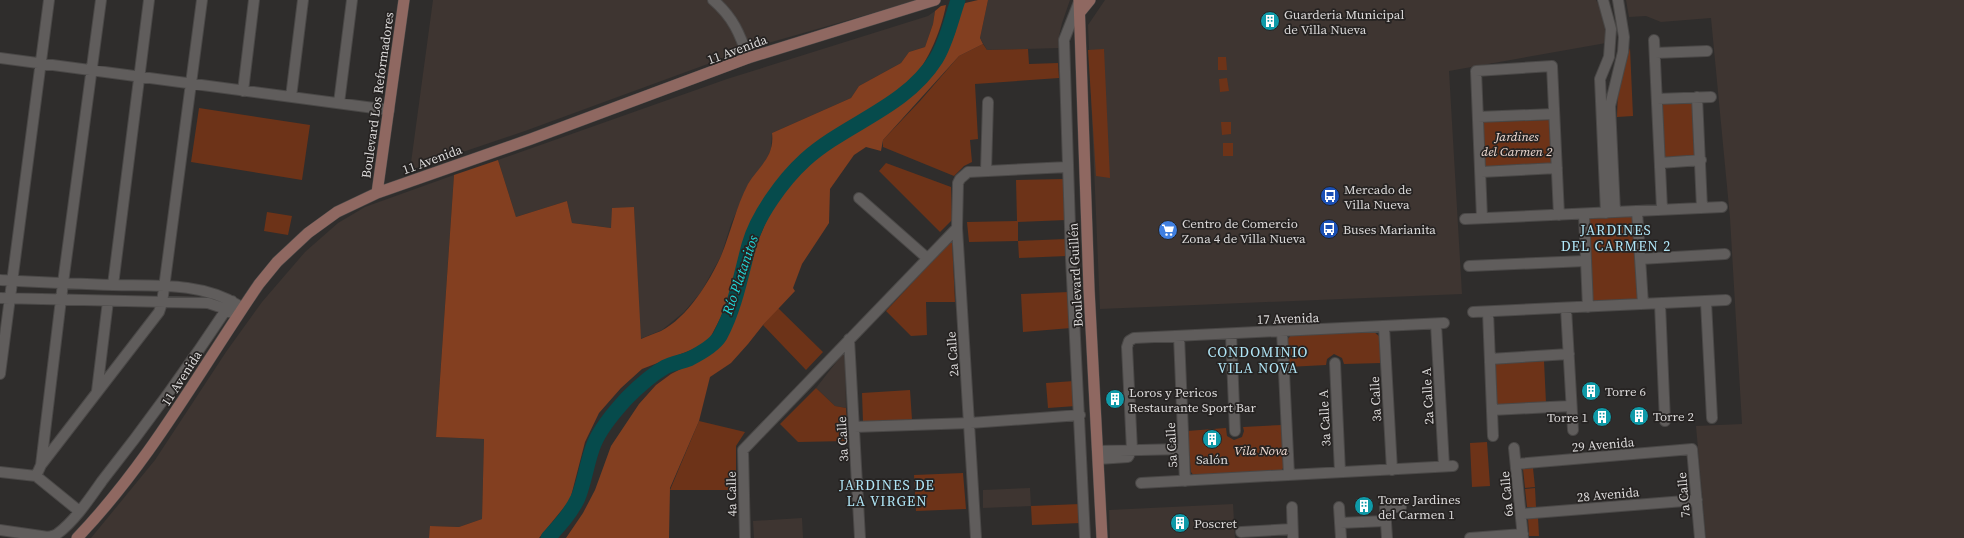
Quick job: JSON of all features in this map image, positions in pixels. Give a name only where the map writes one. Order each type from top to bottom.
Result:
[{"type":"main road","name":"Boulevard Los Reformadores","points":[[377,193],[404,0]]},
{"type":"main road","name":"11 Avenida","points":[[77,538],[95,519],[139,465],[240,312],[277,262],[308,233],[337,212],[377,193],[531,139],[748,58],[935,0]]},
{"type":"main road","name":"Boulevard Guillén","points":[[1082,3],[1074,24],[1089,274],[1102,538]]},
{"type":"street","points":[[0,374],[5,298],[12,280],[49,0]]},
{"type":"street","points":[[41,465],[63,283],[101,0]]},
{"type":"street","points":[[113,285],[149,0]]},
{"type":"street","points":[[36,476],[41,465],[159,312],[162,303],[202,0]]},
{"type":"street","points":[[243,91],[254,0]]},
{"type":"street","points":[[291,97],[303,0]]},
{"type":"street","points":[[338,103],[352,0]]},
{"type":"street","points":[[713,0],[725,10],[735,24],[748,58]]},
{"type":"street","points":[[1603,0],[1610,27],[1609,56],[1600,79],[1605,105],[1611,212]]},
{"type":"street","points":[[1605,105],[1621,59],[1624,36],[1618,0]]},
{"type":"street","points":[[1074,24],[1064,40],[1068,167],[1085,538]]},
{"type":"street","points":[[1610,27],[1623,25]]},
{"type":"street","points":[[1654,40],[1662,209]]},
{"type":"street","points":[[1655,53],[1707,51]]},
{"type":"street","points":[[1609,56],[1621,59]]},
{"type":"street","points":[[0,58],[389,110]]},
{"type":"street","points":[[1482,218],[1476,71],[1552,66],[1558,215]]},
{"type":"street","points":[[1697,97],[1702,208]]},
{"type":"street","points":[[1657,99],[1711,97]]},
{"type":"street","points":[[988,102],[986,171],[1068,167]]},
{"type":"street","points":[[1478,117],[1554,114]]},
{"type":"street","points":[[1660,163],[1701,160]]},
{"type":"street","points":[[1480,172],[1557,168]]},
{"type":"street","name":"2a Calle","points":[[976,538],[957,228],[958,184],[960,179],[968,172],[986,171]]},
{"type":"street","points":[[859,198],[927,258]]},
{"type":"street","points":[[1465,219],[1722,207]]},
{"type":"street","points":[[1637,212],[1643,304]]},
{"type":"street","points":[[1584,214],[1588,307]]},
{"type":"street","points":[[849,339],[957,228]]},
{"type":"street","points":[[1640,259],[1725,254]]},
{"type":"street","points":[[1469,266],[1585,260]]},
{"type":"street","points":[[0,280],[113,285],[164,285],[207,292],[240,312]]},
{"type":"street","points":[[5,298],[208,303],[229,306]]},
{"type":"street","points":[[1473,312],[1726,300]]},
{"type":"street","points":[[97,391],[108,301]]},
{"type":"street","points":[[1706,302],[1712,418]]},
{"type":"street","points":[[1660,304],[1665,422]]},
{"type":"street","points":[[0,530],[55,536],[79,511],[120,460],[183,374],[229,306]]},
{"type":"street","points":[[1566,308],[1573,430]]},
{"type":"street","points":[[1488,312],[1493,436]]},
{"type":"street","name":"17 Avenida","points":[[1130,453],[1127,347],[1129,341],[1134,338],[1440,324]]},
{"type":"street","name":"2a Calle A","points":[[1392,470],[1449,466],[1440,324]]},
{"type":"street","name":"3a Calle","points":[[1384,327],[1392,470]]},
{"type":"street","points":[[1282,331],[1289,475]]},
{"type":"street","points":[[1231,334],[1235,431]]},
{"type":"street","name":"5a Calle","points":[[1179,336],[1185,481]]},
{"type":"street","name":"3a Calle","points":[[849,339],[860,538]]},
{"type":"street","name":"4a Calle","points":[[745,538],[743,450],[849,339]]},
{"type":"street","points":[[1490,359],[1569,354]]},
{"type":"street","name":"3a Calle A","points":[[1335,363],[1340,472]]},
{"type":"street","points":[[1492,410],[1571,406]]},
{"type":"street","points":[[854,427],[970,423],[1080,415]]},
{"type":"street","name":"6a Calle","points":[[1514,448],[1523,536]]},
{"type":"street","points":[[1098,455],[1184,449]]},
{"type":"street","name":"29 Avenida","points":[[1516,464],[1692,449]]},
{"type":"street","name":"7a Calle","points":[[1692,449],[1700,538]]},
{"type":"street","points":[[1141,483],[1392,470]]},
{"type":"street","points":[[0,472],[36,476],[79,511]]},
{"type":"street","name":"28 Avenida","points":[[1521,514],[1696,500]]},
{"type":"street","points":[[1241,532],[1261,535],[1293,534],[1292,506]]},
{"type":"street","points":[[1387,538],[1384,507],[1401,506]]},
{"type":"street","points":[[1339,507],[1341,538]]},
{"type":"street","points":[[1340,523],[1385,521]]},
{"type":"street","points":[[1470,538],[1523,536]]},
{"type":"shaded area","points":[[433,0],[919,0],[754,47],[525,131],[410,170]]},
{"type":"shaded area","points":[[978,0],[988,0],[980,38],[983,44],[959,56],[883,140],[881,151],[866,147],[854,155],[830,189],[829,223],[802,264],[793,288],[795,291],[763,325],[731,363],[710,377],[699,421],[670,488],[669,538],[566,538],[583,513],[595,490],[611,446],[639,404],[656,385],[671,374],[706,356],[717,347],[728,330],[738,307],[755,248],[771,210],[791,182],[820,154],[872,121],[890,106],[912,95],[932,76],[945,57],[955,33],[961,4]]},
{"type":"shaded area","points":[[988,0],[1070,0],[1059,36],[1060,48],[987,50],[980,38]]},
{"type":"shaded area","name":"Mercado de Villa Nueva","points":[[1105,0],[1596,0],[1601,9],[1608,31],[1606,43],[1449,71],[1462,294],[1100,309],[1088,25]]},
{"type":"shaded area","points":[[1626,0],[1964,0],[1964,538],[1706,538],[1696,426],[1742,424],[1730,218],[1711,18],[1661,22],[1646,16],[1629,17]]},
{"type":"shaded area","points":[[946,5],[932,49],[913,79],[897,93],[878,104],[803,158],[768,198],[745,246],[724,311],[709,340],[699,347],[642,369],[621,388],[599,413],[585,442],[570,500],[539,538],[429,538],[430,526],[459,527],[482,519],[484,439],[436,437],[454,175],[498,160],[516,217],[567,201],[572,223],[611,228],[612,208],[634,207],[641,339],[661,331],[680,317],[697,298],[711,276],[721,256],[748,184],[765,161],[771,149],[772,133],[851,98],[859,86],[901,63],[909,52],[925,47],[933,24],[935,11],[941,6]]},
{"type":"shaded area","points":[[935,11],[933,24],[925,47],[909,52],[901,63],[859,86],[851,98],[772,133],[771,149],[764,165],[749,183],[731,224],[721,256],[701,292],[684,312],[662,330],[640,339],[634,207],[612,228],[572,223],[567,201],[516,217],[498,160],[727,79],[928,16]]},
{"type":"shaded area","points":[[454,175],[436,437],[484,439],[482,519],[459,527],[431,526],[429,538],[91,538],[155,460],[226,352],[262,302],[305,252],[338,223],[365,207]]},
{"type":"shaded area","points":[[845,351],[846,408],[835,406],[816,388]]},
{"type":"shaded area","points":[[1030,488],[1031,506],[983,508],[983,490]]},
{"type":"shaded area","name":"Poscret","points":[[1233,504],[1235,538],[1110,538],[1109,510]]},
{"type":"shaded area","points":[[802,518],[803,538],[754,538],[753,521]]},
{"type":"green space","points":[[983,44],[987,50],[1028,49],[1029,64],[1058,63],[1059,78],[975,84],[978,139],[970,140],[972,162],[964,166],[954,176],[883,147],[883,140],[920,101],[959,56]]},
{"type":"green space","points":[[1630,48],[1633,116],[1617,117],[1618,87]]},
{"type":"green space","points":[[1104,49],[1110,178],[1096,176],[1088,50]]},
{"type":"green space","points":[[1218,57],[1226,57],[1227,70],[1218,70]]},
{"type":"green space","points":[[1227,78],[1229,91],[1220,92],[1219,79]]},
{"type":"green space","points":[[1694,101],[1697,158],[1663,159],[1660,102]]},
{"type":"green space","points":[[199,108],[310,125],[302,180],[191,162]]},
{"type":"green space","name":"Jardines del Carmen 2","points":[[1551,120],[1553,164],[1484,167],[1482,122]]},
{"type":"green space","points":[[1221,122],[1231,122],[1231,134],[1222,135]]},
{"type":"green space","points":[[1223,143],[1233,143],[1233,156],[1223,156]]},
{"type":"green space","points":[[886,163],[951,187],[952,220],[940,232],[879,171]]},
{"type":"green space","points":[[1065,179],[1066,220],[1018,222],[1018,241],[969,242],[967,222],[1017,221],[1016,180]]},
{"type":"green space","points":[[267,212],[292,216],[288,235],[264,231]]},
{"type":"green space","name":"Jardines del Carmen 2","points":[[1634,216],[1638,300],[1592,302],[1588,218]]},
{"type":"green space","points":[[1066,239],[1067,256],[1019,258],[1018,241]]},
{"type":"green space","points":[[952,240],[955,302],[926,302],[927,335],[911,336],[886,311]]},
{"type":"green space","points":[[1069,292],[1071,328],[1023,332],[1021,294]]},
{"type":"green space","points":[[778,308],[823,352],[806,370],[763,325]]},
{"type":"green space","points":[[1373,331],[1380,337],[1381,363],[1344,364],[1342,358],[1334,354],[1327,359],[1326,365],[1288,367],[1287,340],[1292,334]]},
{"type":"green space","points":[[1544,361],[1546,403],[1496,405],[1494,363]]},
{"type":"green space","points":[[1074,381],[1076,406],[1048,408],[1046,383]]},
{"type":"green space","points":[[816,388],[835,406],[846,408],[848,441],[798,442],[780,424]]},
{"type":"green space","points":[[910,390],[912,420],[863,422],[862,393]]},
{"type":"green space","points":[[699,421],[745,432],[736,446],[736,490],[670,490]]},
{"type":"green space","name":"Vila Nova","points":[[1282,425],[1285,465],[1281,471],[1194,476],[1191,472],[1187,431],[1226,428],[1227,436],[1234,440],[1242,437],[1244,431],[1243,427]]},
{"type":"green space","points":[[1487,442],[1490,486],[1472,487],[1470,443]]},
{"type":"green space","points":[[1533,468],[1535,487],[1525,488],[1523,469]]},
{"type":"green space","points":[[963,473],[966,509],[916,511],[914,475]]},
{"type":"green space","points":[[1535,488],[1536,507],[1527,507],[1525,489]]},
{"type":"green space","points":[[1080,504],[1081,523],[1032,525],[1031,506]]},
{"type":"green space","points":[[1538,517],[1539,536],[1529,536],[1528,518]]},
{"type":"waterway","name":"Río Platanitos","points":[[548,538],[575,504],[594,444],[604,425],[618,408],[645,381],[668,366],[697,355],[710,346],[720,336],[734,303],[753,234],[764,211],[780,188],[797,168],[821,147],[892,103],[923,76],[936,59],[943,45],[958,0]]},
{"type":"place","name":"Guarderia Municipal de Villa Nueva","points":[[1270,21]]},
{"type":"place","name":"Mercado de Villa Nueva","points":[[1330,196]]},
{"type":"place","name":"Buses Marianita","points":[[1329,229]]},
{"type":"place","name":"Centro de Comercio Zona 4 de Villa Nueva","points":[[1168,230]]},
{"type":"place","name":"Torre 6","points":[[1591,391]]},
{"type":"place","name":"Loros y Pericos Restaurante Sport Bar","points":[[1115,399]]},
{"type":"place","name":"Torre 2","points":[[1639,416]]},
{"type":"place","name":"Torre 1","points":[[1602,417]]},
{"type":"place","name":"Salón","points":[[1212,439]]},
{"type":"place","name":"Torre Jardines del Carmen 1","points":[[1364,506]]},
{"type":"place","name":"Poscret","points":[[1180,523]]},
{"type":"district","name":"JARDINES DEL CARMEN 2","points":[[1616,238]]},
{"type":"district","name":"CONDOMINIO VILA NOVA","points":[[1258,360]]},
{"type":"district","name":"JARDINES DE LA VIRGEN","points":[[887,494]]}]
